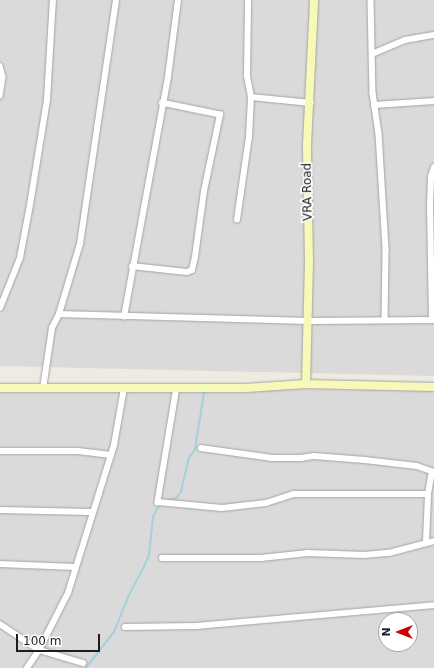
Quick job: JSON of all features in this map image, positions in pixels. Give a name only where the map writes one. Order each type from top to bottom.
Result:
[{"type":"street","points":[[0,308],[20,258],[30,205],[48,100],[53,0]]},
{"type":"street","points":[[43,389],[52,328],[59,314],[80,244],[116,0]]},
{"type":"street","points":[[124,317],[162,103],[178,0]]},
{"type":"street","points":[[237,220],[249,137],[251,97],[247,76],[248,0]]},
{"type":"street","name":"VRA Road","points":[[306,384],[309,321],[307,183],[314,0]]},
{"type":"street","points":[[370,0],[374,106],[379,134],[386,250],[386,319]]},
{"type":"street","points":[[372,54],[390,45],[434,35]]},
{"type":"street","points":[[0,66],[3,77],[0,96]]},
{"type":"street","points":[[251,97],[311,103]]},
{"type":"street","points":[[374,106],[434,102]]},
{"type":"street","points":[[132,266],[187,272],[192,270],[195,257],[204,190],[220,115],[162,103]]},
{"type":"street","points":[[59,314],[309,321],[386,319],[433,320],[433,264],[430,206],[431,177],[434,167]]},
{"type":"street","points":[[0,388],[246,388],[306,384],[434,387]]},
{"type":"street","points":[[177,387],[158,502],[222,508],[266,503],[294,494],[428,494]]},
{"type":"street","points":[[27,668],[40,650],[68,593],[91,512],[118,430],[124,388]]},
{"type":"street","points":[[201,448],[266,457],[301,458],[314,456],[425,467],[433,472],[428,494],[426,542]]},
{"type":"street","points":[[0,451],[78,451],[111,455]]},
{"type":"street","points":[[0,510],[91,512]]},
{"type":"street","points":[[162,558],[261,558],[308,553],[364,555],[411,548],[426,542],[434,542]]},
{"type":"street","points":[[0,564],[75,567]]},
{"type":"street","points":[[125,627],[196,626],[434,605]]},
{"type":"street","points":[[0,624],[40,650],[83,663]]},
{"type":"shaded area","points":[[0,0],[434,0],[434,376],[0,366]]},
{"type":"shaded area","points":[[197,387],[434,391],[434,668],[0,668],[0,389]]},
{"type":"waterway","points":[[169,500],[176,498],[181,492],[189,458],[195,449],[204,393]]},
{"type":"waterway","points":[[86,668],[114,632],[129,595],[144,567],[149,555],[153,517],[160,504]]}]
